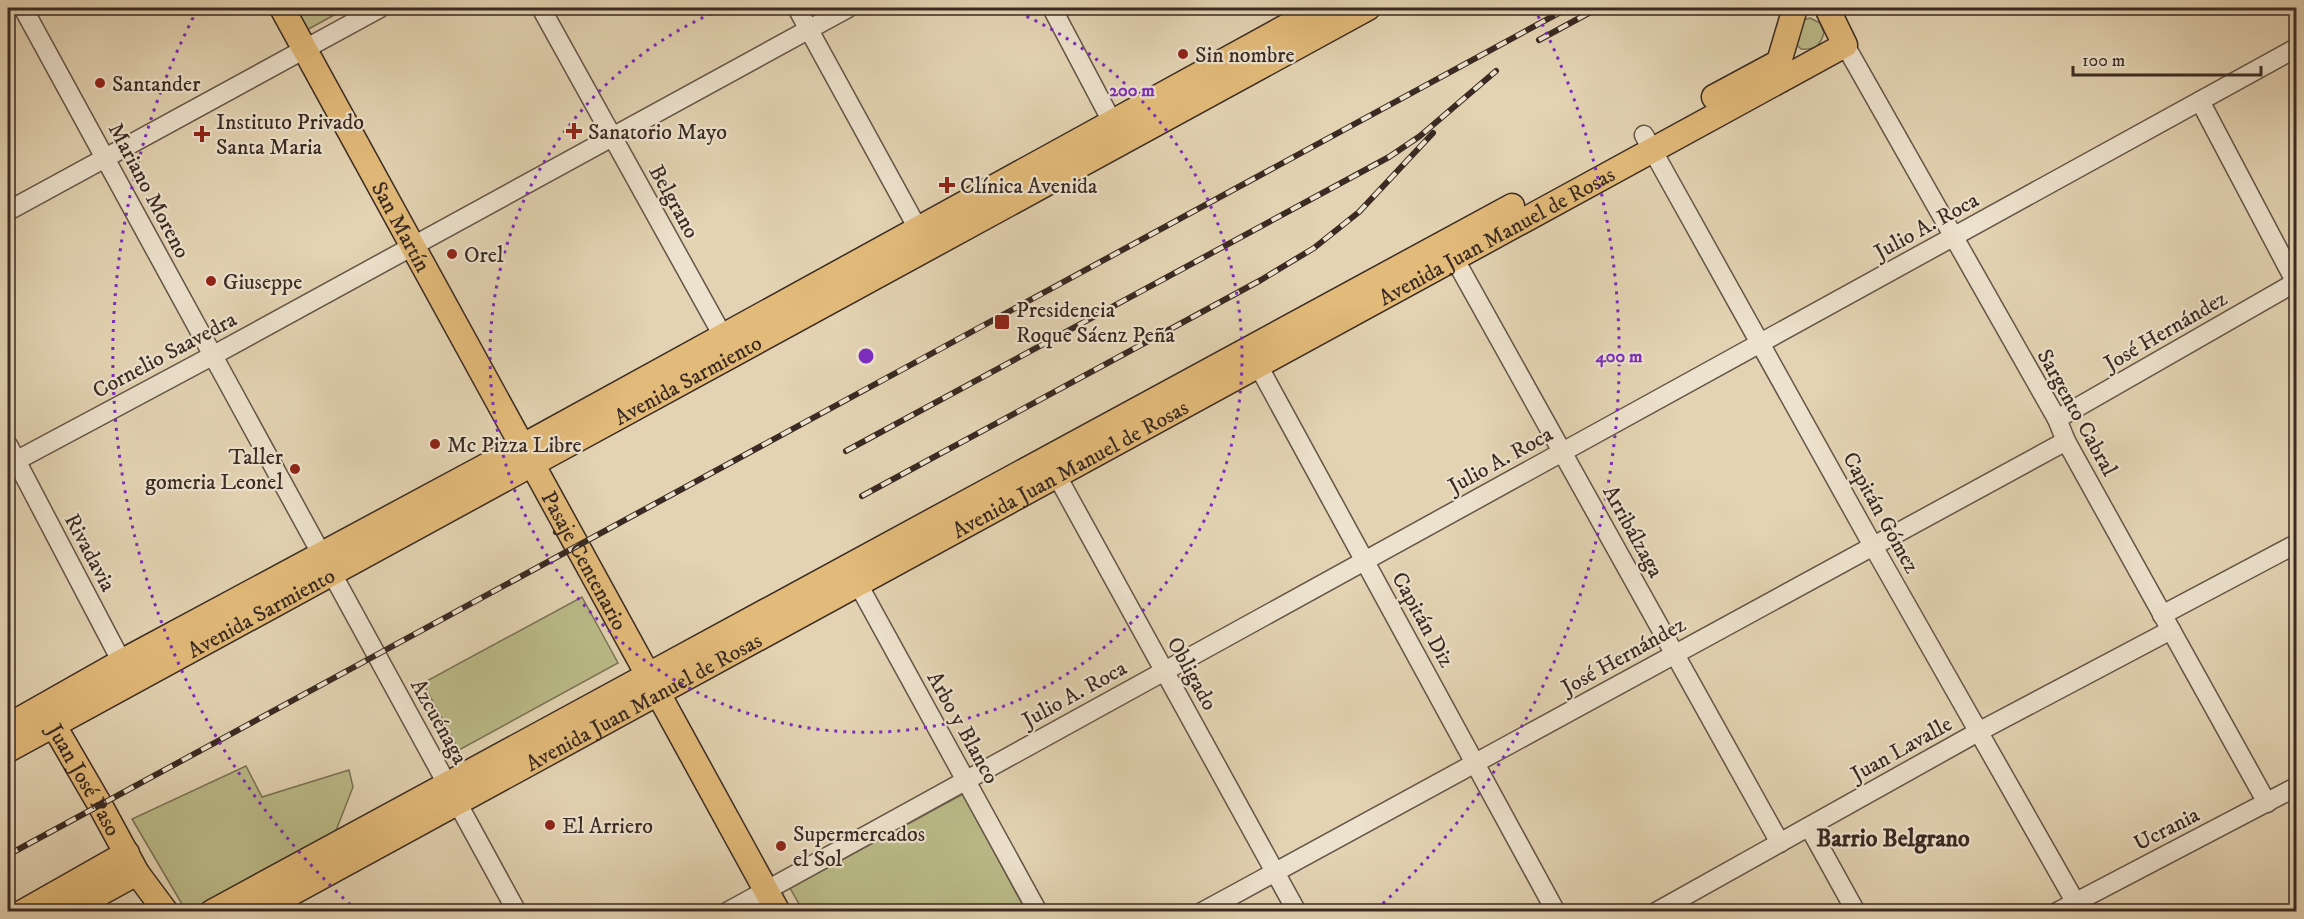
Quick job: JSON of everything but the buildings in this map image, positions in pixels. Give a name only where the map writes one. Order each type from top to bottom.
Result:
[{"type":"main road","name":"San Martín","points":[[282,8],[528,454]]},
{"type":"main road","name":"Avenida Sarmiento","points":[[8,750],[48,716],[1117,132],[1320,13],[1368,8]]},
{"type":"main road","points":[[1803,68],[1791,64],[1782,56],[1812,10],[1845,45]]},
{"type":"main road","name":"Avenida Juan Manuel de Rosas","points":[[1648,142],[1803,68],[1845,45]]},
{"type":"main road","name":"Avenida Juan Manuel de Rosas","points":[[212,912],[259,905],[452,792],[1648,142],[1779,62],[1782,56]]},
{"type":"main road","name":"Pasaje Centenario","points":[[528,454],[778,912]]},
{"type":"main road","name":"Avenida Sarmiento","points":[[8,726],[48,716]]},
{"type":"main road","name":"Juan José Paso","points":[[48,716],[132,863]]},
{"type":"main road","points":[[23,912],[132,863]]},
{"type":"main road","points":[[66,912],[132,863]]},
{"type":"main road","points":[[132,863],[142,899],[151,912]]},
{"type":"main road","points":[[132,863],[166,912]]},
{"type":"street","name":"Mariano Moreno","points":[[23,8],[326,564]]},
{"type":"street","points":[[8,211],[380,8]]},
{"type":"street","name":"Belgrano","points":[[542,8],[727,344]]},
{"type":"street","points":[[797,8],[923,238]]},
{"type":"street","name":"Cornelio Saavedra","points":[[10,457],[212,356],[848,8]]},
{"type":"street","points":[[1052,8],[1117,132]]},
{"type":"street","name":"Sargento Cabral","points":[[1845,45],[1952,237],[2057,418],[2066,441],[2267,802]]},
{"type":"street","name":"Julio A. Roca","points":[[727,912],[2296,48]]},
{"type":"street","points":[[2200,101],[2296,283]]},
{"type":"street","name":"Capitán Gómez","points":[[1648,142],[1873,546],[2078,907]]},
{"type":"street","name":"Arribálzaga","points":[[1450,250],[1780,843]]},
{"type":"street","name":"José Hernández","points":[[2057,418],[2296,283]]},
{"type":"street","name":"Capitán Diz","points":[[1254,357],[1556,912]]},
{"type":"street","name":"José Hernández","points":[[1202,912],[2066,441]]},
{"type":"street","name":"Rivadavia","points":[[10,457],[127,672]]},
{"type":"street","name":"Obligado","points":[[1052,466],[1297,912]]},
{"type":"street","name":"Juan Lavalle","points":[[1656,912],[1978,732],[2167,623],[2296,544]]},
{"type":"street","name":"Azcuénaga","points":[[326,564],[517,912]]},
{"type":"street","name":"Arbo y Blanco","points":[[853,574],[1038,912]]},
{"type":"street","name":"Ucrania","points":[[2057,912],[2078,907],[2296,787]]},
{"type":"street","points":[[1809,827],[1856,912]]},
{"type":"green space","points":[[292,8],[347,8],[305,31]]},
{"type":"green space","points":[[1810,18],[1820,23],[1824,33],[1816,46],[1801,49],[1793,41],[1799,21]]},
{"type":"green space","points":[[582,597],[618,663],[459,750],[423,683]]},
{"type":"green space","points":[[246,766],[262,797],[349,770],[353,787],[335,833],[191,911],[186,911],[132,819]]},
{"type":"green space","points":[[963,794],[1026,911],[803,911],[790,888]]},
{"type":"railway","points":[[8,855],[1568,8]]},
{"type":"railway","points":[[1539,40],[1598,8]]},
{"type":"railway","points":[[846,451],[1389,157],[1420,136],[1496,71]]},
{"type":"railway","points":[[862,496],[1261,280],[1314,248],[1359,212],[1433,133]]},
{"type":"place","name":"Sin nombre","points":[[1183,54]]},
{"type":"place","name":"Santander","points":[[100,83]]},
{"type":"place","name":"Sanatorio Mayo","points":[[574,131]]},
{"type":"place","name":"Instituto Privado Santa Maria","points":[[202,134]]},
{"type":"place","name":"Clínica Avenida","points":[[947,185]]},
{"type":"place","name":"Orel","points":[[452,254]]},
{"type":"place","name":"Giuseppe","points":[[211,281]]},
{"type":"place","name":"Presidencia Roque Sáenz Peña","points":[[1002,322]]},
{"type":"place","name":"Mc Pizza Libre","points":[[435,444]]},
{"type":"place","name":"Taller gomeria Leonel","points":[[295,469]]},
{"type":"place","name":"El Arriero","points":[[550,825]]},
{"type":"place","name":"Supermercados el Sol","points":[[781,846]]},
{"type":"district","name":"Barrio Belgrano","points":[[1893,838]]}]
